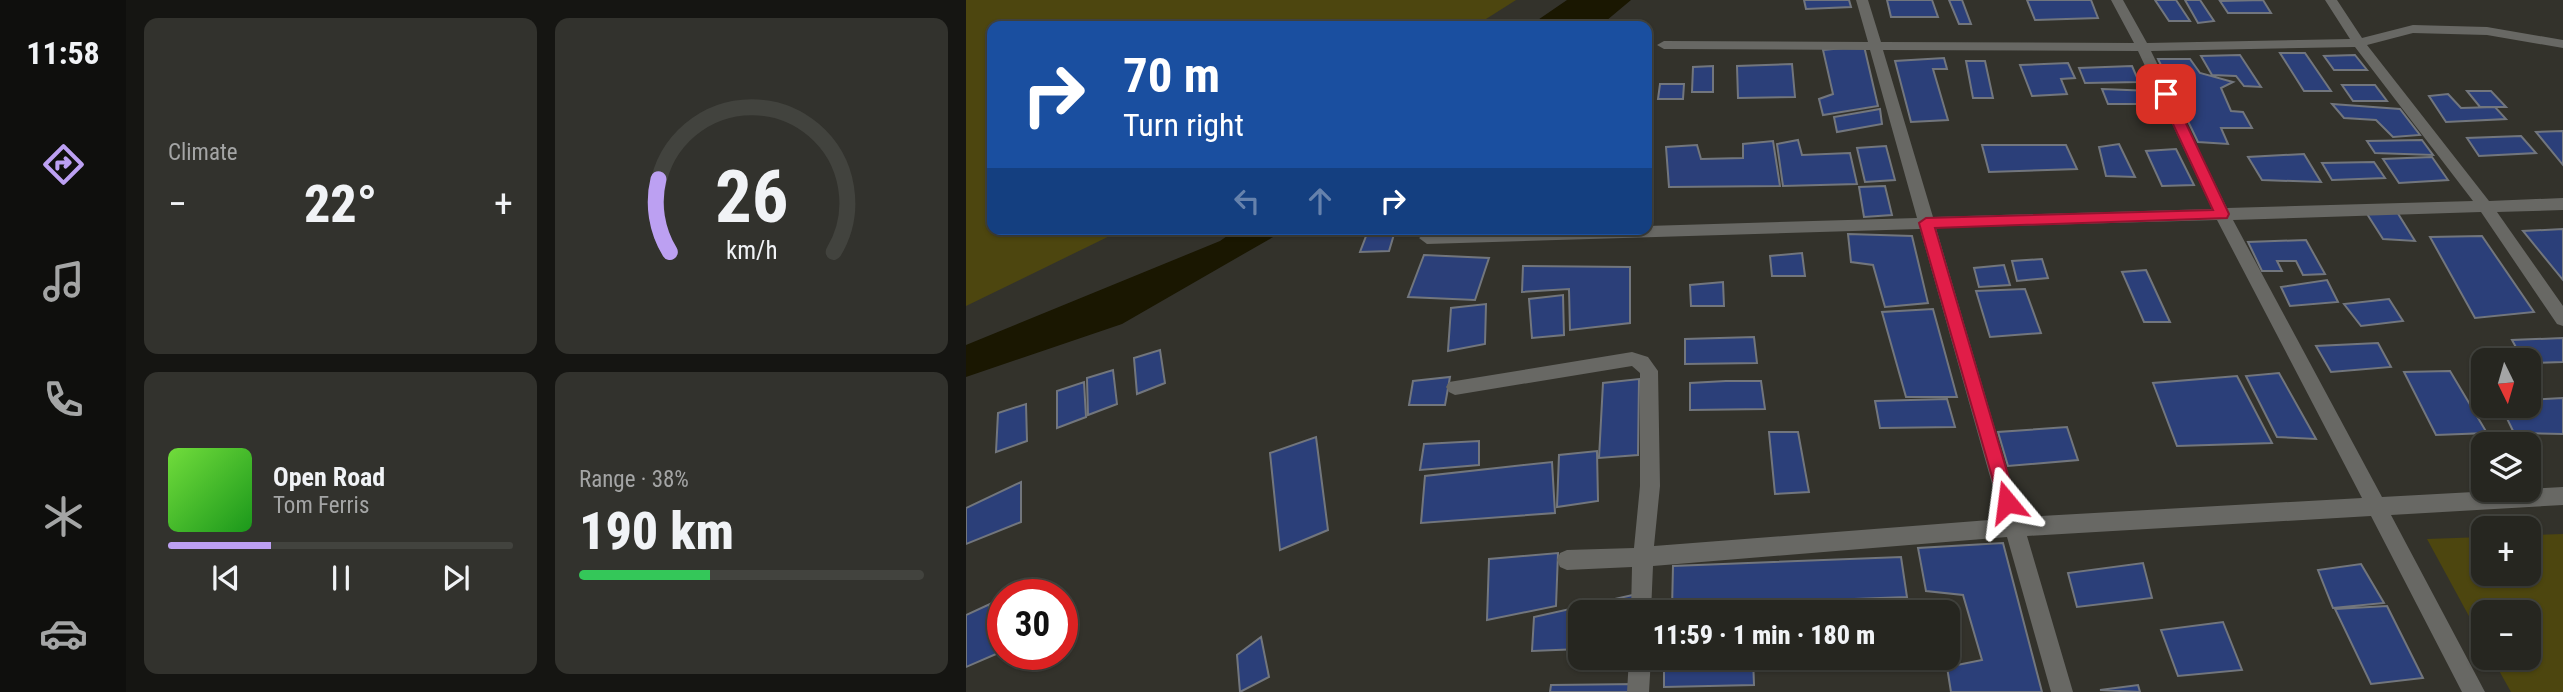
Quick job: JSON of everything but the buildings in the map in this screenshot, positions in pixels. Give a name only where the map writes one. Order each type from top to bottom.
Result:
[{"type":"street","points":[[1862,0],[2062,692]]},
{"type":"street","points":[[2117,0],[2143,47],[2222,214],[2474,692]]},
{"type":"street","points":[[2330,0],[2359,43],[2485,206],[2563,319]]},
{"type":"street","points":[[1664,45],[2143,47],[2359,43],[2413,29],[2487,31],[2563,44]]},
{"type":"street","points":[[1652,231],[2563,204]]},
{"type":"street","points":[[1427,238],[1527,235]]},
{"type":"street","points":[[1455,387],[1632,359],[1642,362],[1649,371],[1650,486],[1641,600]]},
{"type":"street","points":[[1567,560],[2014,527],[2563,495]]},
{"type":"street","points":[[1638,692],[1639,670]]},
{"type":"shaded area","points":[[966,0],[1516,0],[1483,21],[987,21],[987,235],[1112,235],[966,306]]},
{"type":"shaded area","points":[[1567,0],[1631,0],[1606,21],[1536,21]]},
{"type":"shaded area","points":[[1228,235],[1277,235],[1122,324],[966,377],[966,345],[1220,241]]},
{"type":"shaded area","points":[[2563,534],[2563,692],[2511,692],[2499,670],[2541,670],[2541,600],[2471,600],[2471,620],[2427,539],[2471,537],[2471,586],[2541,586],[2541,535]]},
{"type":"route","points":[[2007,502],[1926,223],[2222,214],[2166,94]]}]
